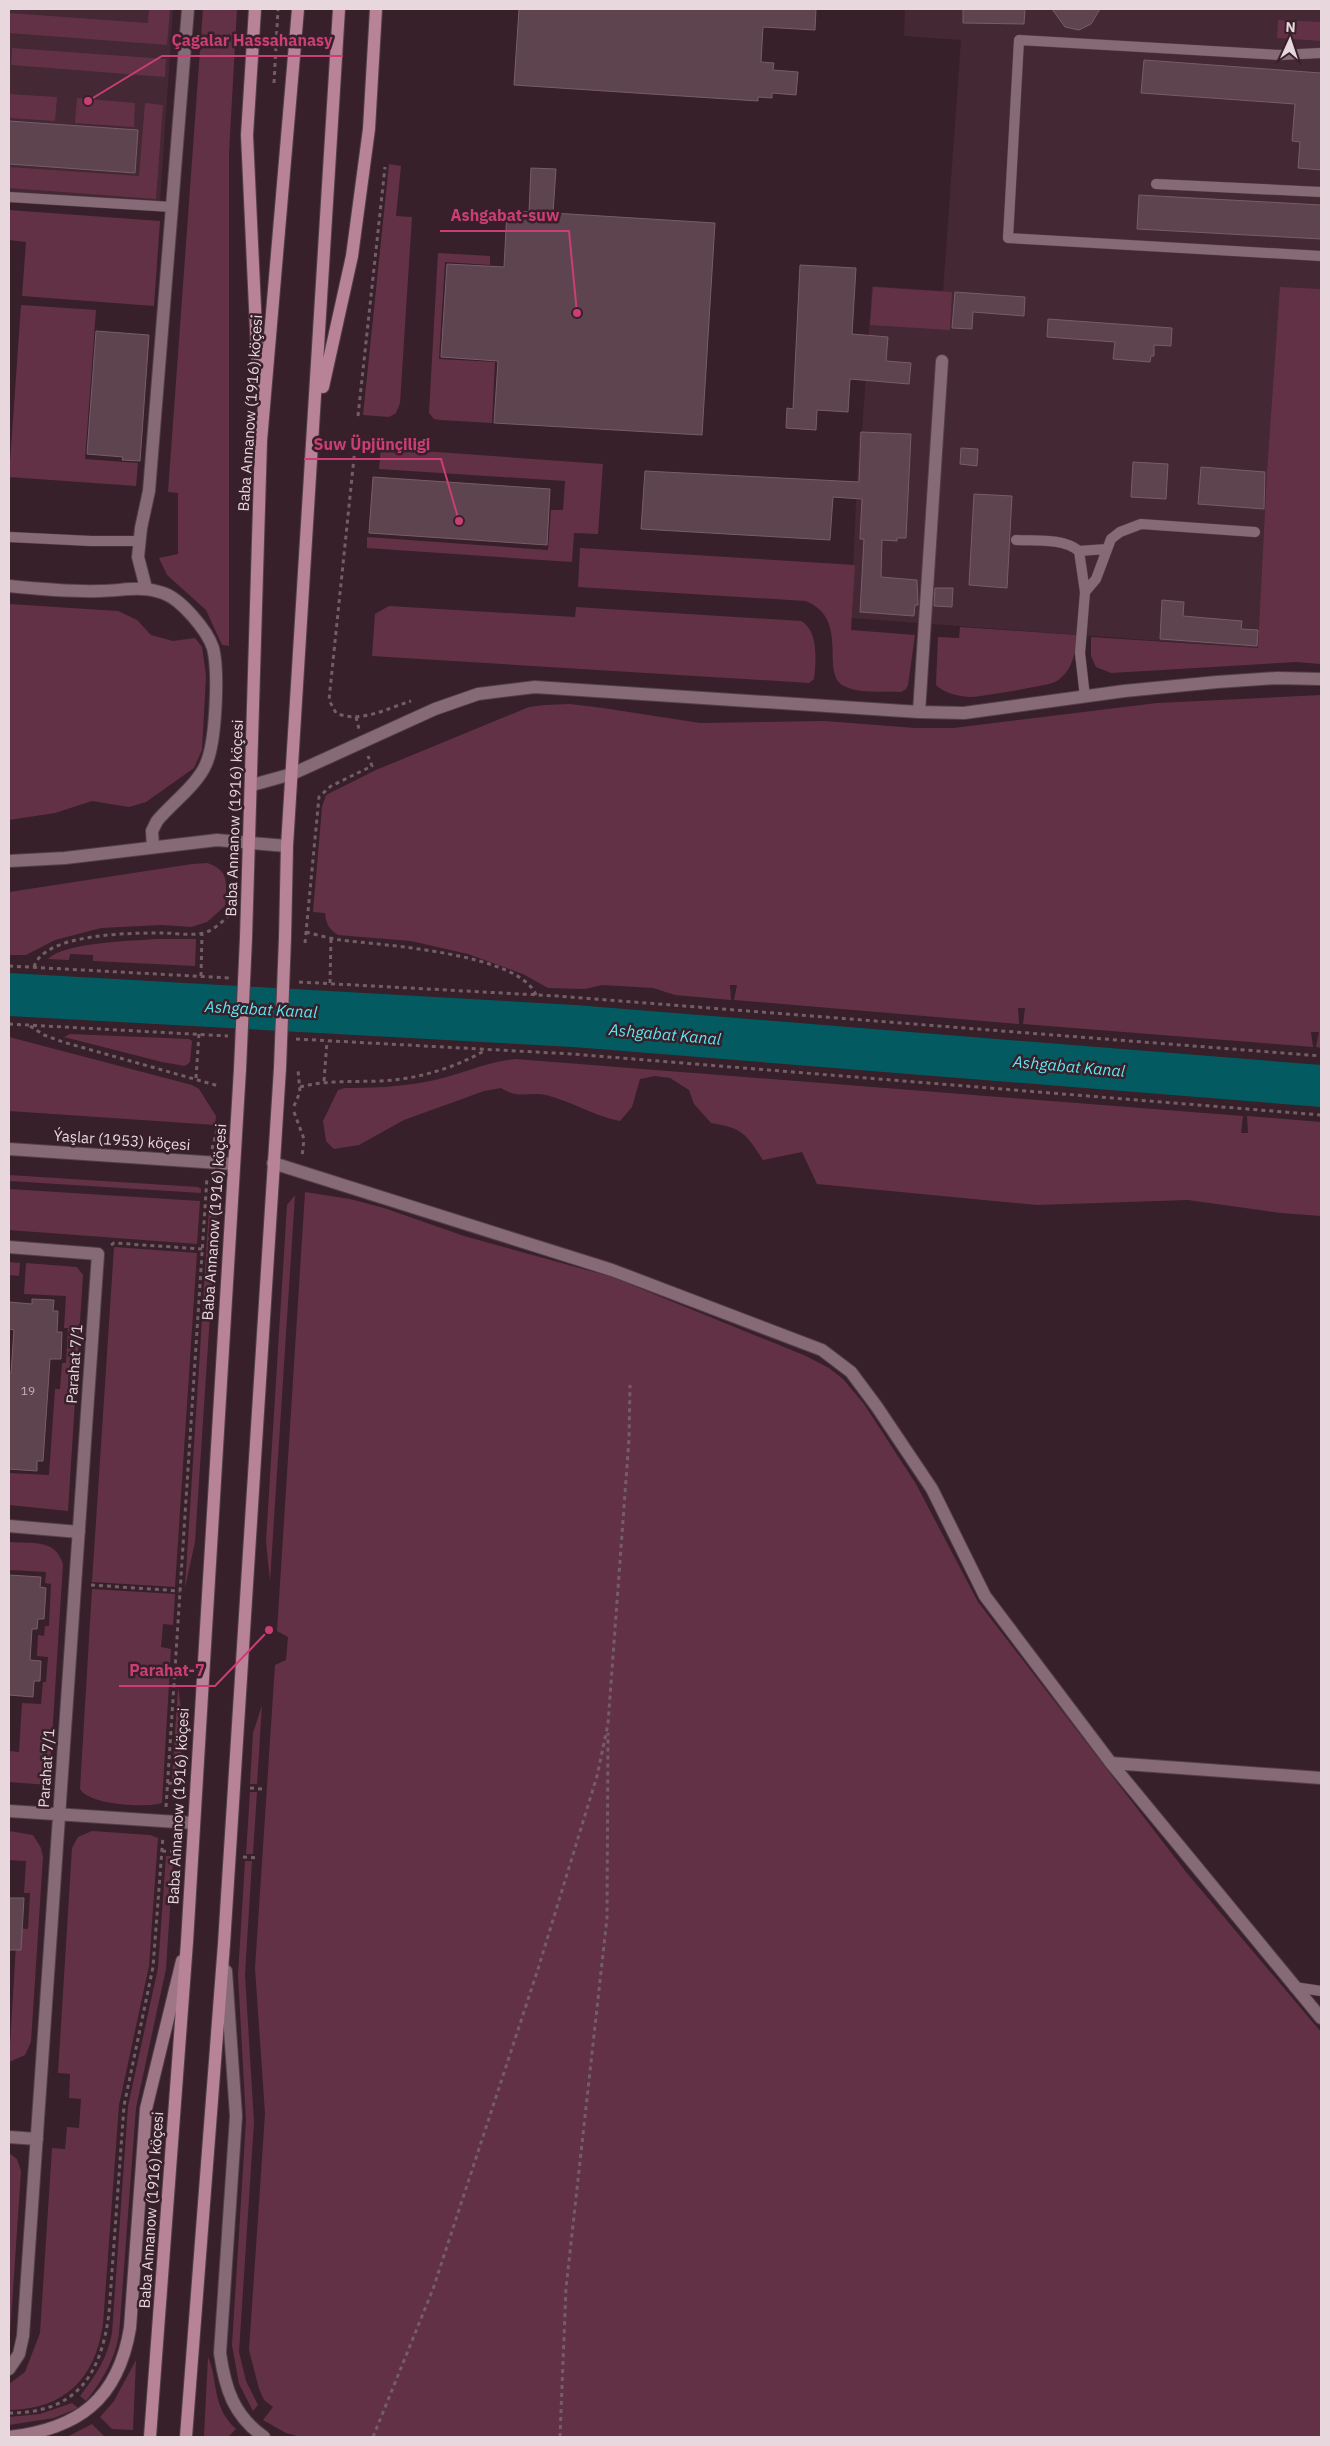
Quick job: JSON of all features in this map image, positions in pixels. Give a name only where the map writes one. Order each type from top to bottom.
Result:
[{"type":"main road","points":[[255,9],[247,135],[262,441]]},
{"type":"main road","name":"Baba Annanow (1916) köçesi","points":[[150,2437],[187,1942],[240,1069],[250,844],[262,441],[298,9]]},
{"type":"main road","points":[[186,2437],[224,1944],[280,1068],[292,774],[339,9]]},
{"type":"main road","points":[[314,426],[352,256],[369,129],[376,9]]},
{"type":"street","points":[[146,588],[138,557],[149,491],[188,9]]},
{"type":"street","points":[[919,712],[942,361]]},
{"type":"street","points":[[9,586],[101,592],[146,588],[164,593],[179,602],[198,624],[212,646],[216,694],[210,753],[206,766],[157,821],[152,831],[153,847]]},
{"type":"street","points":[[252,785],[292,774],[435,709],[478,694],[535,687],[919,712],[964,713],[1217,682],[1277,678],[1321,679]]},
{"type":"street","points":[[9,861],[65,858],[217,840],[288,846]]},
{"type":"street","name":"Ýaşlar (1953) köçesi","points":[[9,1148],[234,1164]]},
{"type":"street","points":[[273,1163],[612,1270],[822,1350],[851,1372],[932,1489],[985,1596],[1111,1762],[1321,2018]]},
{"type":"street","name":"Parahat 7/1","points":[[9,1247],[98,1254],[23,2336],[19,2354],[9,2369]]},
{"type":"street","points":[[9,1526],[78,1532]]},
{"type":"street","points":[[1111,1762],[1321,1778]]},
{"type":"street","points":[[9,1812],[91,1815],[193,1823]]},
{"type":"street","points":[[9,2437],[48,2430],[67,2424],[82,2415],[99,2399],[124,2357],[130,2328],[146,2109],[187,1942]]},
{"type":"street","points":[[224,1944],[236,2116],[220,2354],[227,2391],[233,2406],[244,2421],[264,2437]]},
{"type":"street","points":[[9,2137],[37,2139]]},
{"type":"lane","points":[[1321,54],[1280,55],[1019,40],[1008,238],[1321,256]]},
{"type":"lane","points":[[1156,184],[1321,192]]},
{"type":"lane","points":[[9,197],[172,207]]},
{"type":"lane","points":[[1085,592],[1096,579],[1111,539],[1120,532],[1141,524],[1255,532]]},
{"type":"lane","points":[[9,537],[140,541]]},
{"type":"lane","points":[[1016,540],[1056,542],[1073,546],[1079,551],[1085,592],[1080,653],[1085,697]]},
{"type":"lane","points":[[1079,551],[1106,550]]},
{"type":"lane","points":[[1294,1987],[1321,1991]]},
{"type":"path","points":[[274,85],[278,9]]},
{"type":"path","points":[[358,416],[384,167]]},
{"type":"path","points":[[354,448],[328,700],[336,713],[344,717],[364,716]]},
{"type":"path","points":[[356,717],[357,722]]},
{"type":"path","points":[[305,943],[319,797],[331,786],[372,766],[371,763]]},
{"type":"path","points":[[34,967],[36,959],[42,954],[72,941],[101,936],[202,933],[216,926],[229,915]]},
{"type":"path","points":[[306,932],[331,938],[414,947],[467,958],[520,978],[532,985],[536,995]]},
{"type":"path","points":[[201,976],[202,933]]},
{"type":"path","points":[[330,984],[331,938]]},
{"type":"path","points":[[9,966],[230,978]]},
{"type":"path","points":[[290,981],[536,995],[1321,1056]]},
{"type":"path","points":[[9,1024],[238,1036]]},
{"type":"path","points":[[28,1025],[44,1035],[63,1042],[219,1086]]},
{"type":"path","points":[[196,1078],[198,1034]]},
{"type":"path","points":[[288,1039],[582,1055],[1321,1115]]},
{"type":"path","points":[[324,1081],[327,1041]]},
{"type":"path","points":[[300,1086],[324,1081],[383,1081],[420,1076],[462,1063],[484,1051]]},
{"type":"path","points":[[298,1070],[300,1092],[294,1104],[294,1112],[304,1139]]},
{"type":"path","points":[[166,1800],[206,1190]]},
{"type":"path","points":[[114,1243],[202,1248]]},
{"type":"path","points":[[560,2437],[566,2288],[607,1918],[608,1724],[629,1439],[630,1385]]},
{"type":"path","points":[[92,1585],[180,1591]]},
{"type":"path","points":[[373,2437],[433,2289],[550,1932],[598,1776],[608,1724]]},
{"type":"path","points":[[168,1783],[180,1784]]},
{"type":"path","points":[[250,1788],[262,1789]]},
{"type":"path","points":[[9,2413],[50,2408],[69,2399],[87,2379],[103,2348],[109,2314],[124,2106],[153,1967],[162,1840]]},
{"type":"path","points":[[162,1851],[171,1851]]},
{"type":"path","points":[[246,1857],[257,1858]]},
{"type":"shaded area","points":[[9,9],[173,9],[160,203],[9,193]]},
{"type":"shaded area","points":[[149,9],[170,9],[167,45],[9,33],[9,13],[148,23]]},
{"type":"shaded area","points":[[203,9],[237,9],[229,153],[229,646],[222,645],[206,610],[167,575],[159,558],[178,554],[178,493],[168,492]]},
{"type":"shaded area","points":[[905,9],[1321,9],[1321,653],[851,618],[859,432],[862,432],[872,286],[943,291],[961,40],[904,36]]},
{"type":"shaded area","points":[[1278,20],[1321,22],[1321,41],[1277,38]]},
{"type":"shaded area","points":[[12,48],[166,59],[165,77],[11,65]]},
{"type":"shaded area","points":[[9,94],[57,97],[55,121],[9,118]]},
{"type":"shaded area","points":[[77,98],[135,103],[134,127],[75,123]]},
{"type":"shaded area","points":[[145,103],[163,105],[156,199],[9,188],[9,167],[139,176]]},
{"type":"shaded area","points":[[389,164],[401,166],[396,216],[412,217],[400,403],[396,413],[389,417],[363,415]]},
{"type":"shaded area","points":[[9,210],[160,221],[154,306],[22,296],[26,242],[9,240]]},
{"type":"shaded area","points":[[438,253],[490,256],[490,265],[445,262],[439,359],[495,362],[492,423],[440,420],[434,419],[429,413]]},
{"type":"shaded area","points":[[873,287],[952,292],[950,330],[870,325]]},
{"type":"shaded area","points":[[1280,287],[1321,289],[1321,664],[1296,662],[1111,673],[1096,667],[1091,656],[1091,637],[1258,648],[1267,472]]},
{"type":"shaded area","points":[[21,305],[96,310],[85,459],[138,463],[136,486],[9,477]]},
{"type":"shaded area","points":[[381,448],[603,464],[598,534],[574,533],[572,562],[367,548],[367,537],[548,550],[551,510],[563,510],[565,481],[379,469]]},
{"type":"shaded area","points":[[580,548],[855,565],[851,630],[915,635],[908,685],[901,692],[864,691],[844,686],[837,679],[834,670],[831,633],[827,620],[820,610],[806,601],[578,587]]},
{"type":"shaded area","points":[[9,604],[118,611],[137,620],[151,635],[173,641],[195,638],[202,647],[206,676],[202,750],[194,768],[146,802],[129,807],[92,801],[55,813],[9,820]]},
{"type":"shaded area","points":[[389,606],[575,617],[576,607],[801,621],[807,626],[814,639],[816,656],[814,679],[809,683],[372,656],[375,614]]},
{"type":"shaded area","points":[[960,627],[1077,635],[1076,648],[1069,668],[1055,682],[987,695],[962,696],[952,694],[936,685],[938,637],[959,638]]},
{"type":"shaded area","points":[[1321,695],[1321,1048],[1316,1047],[1319,1032],[1311,1032],[1313,1047],[1023,1024],[1025,1008],[1018,1008],[1019,1024],[734,1000],[737,985],[730,985],[731,1000],[675,995],[653,988],[602,985],[585,989],[548,988],[523,974],[468,954],[411,941],[338,935],[328,926],[325,913],[313,912],[322,807],[326,795],[376,770],[529,707],[570,704],[700,723],[825,721],[915,728],[954,728],[1157,703]]},
{"type":"shaded area","points":[[207,863],[215,866],[224,874],[226,885],[225,906],[207,922],[191,927],[162,925],[101,928],[55,940],[26,955],[9,955],[9,892]]},
{"type":"shaded area","points":[[157,939],[196,939],[195,966],[93,961],[93,955],[70,954],[69,960],[48,959],[57,953],[83,946]]},
{"type":"shaded area","points":[[70,1034],[189,1039],[192,1041],[190,1062],[185,1066],[162,1062],[64,1037]]},
{"type":"shaded area","points":[[9,1037],[192,1085],[199,1089],[216,1116],[215,1125],[9,1111]]},
{"type":"shaded area","points":[[515,1059],[1243,1116],[1241,1133],[1248,1133],[1247,1116],[1321,1122],[1321,1216],[1281,1213],[1188,1200],[1037,1205],[817,1184],[802,1152],[763,1160],[748,1138],[743,1134],[730,1127],[711,1123],[694,1104],[689,1090],[670,1078],[655,1076],[640,1079],[632,1107],[620,1121],[601,1116],[546,1095],[514,1094],[501,1088],[484,1091],[404,1120],[359,1145],[334,1149],[326,1141],[323,1121],[338,1090],[425,1082],[493,1063]]},
{"type":"shaded area","points":[[9,1175],[198,1187],[201,1189],[201,1193],[9,1181]]},
{"type":"shaded area","points":[[9,1189],[200,1201],[197,1244],[9,1230]]},
{"type":"shaded area","points":[[210,1192],[216,1201],[217,1209],[195,1542],[185,1588]]},
{"type":"shaded area","points":[[305,1192],[350,1199],[384,1208],[464,1236],[612,1277],[806,1356],[829,1368],[843,1379],[864,1404],[916,1484],[978,1602],[1186,1872],[1321,2032],[1321,2437],[301,2437],[286,2433],[263,2420],[273,2407],[264,2400],[259,2389],[249,2350],[265,2114],[255,1968],[275,1665],[286,1660],[288,1637],[277,1631]]},
{"type":"shaded area","points":[[295,1195],[270,1581],[266,1541],[287,1205]]},
{"type":"shaded area","points":[[114,1247],[197,1253],[175,1587],[92,1582]]},
{"type":"shaded area","points":[[9,1262],[20,1263],[19,1276],[9,1275]]},
{"type":"shaded area","points":[[26,1263],[77,1267],[83,1275],[68,1511],[9,1505],[9,1473],[49,1475],[55,1389],[60,1389],[62,1363],[66,1363],[68,1328],[64,1328],[66,1296],[24,1294]]},
{"type":"shaded area","points":[[9,1542],[34,1543],[48,1546],[59,1556],[63,1564],[49,1785],[9,1782],[10,1751],[19,1752],[22,1703],[41,1704],[43,1682],[46,1682],[48,1657],[37,1656],[38,1635],[44,1636],[45,1626],[49,1626],[51,1584],[45,1583],[46,1572],[9,1570]]},
{"type":"shaded area","points":[[92,1589],[175,1594],[173,1625],[163,1624],[161,1647],[171,1649],[162,1803],[131,1805],[105,1802],[94,1799],[80,1789]]},
{"type":"shaded area","points":[[178,1687],[183,1722],[180,1780],[172,1779]]},
{"type":"shaded area","points":[[262,1705],[257,1784],[250,1784],[253,1733]]},
{"type":"shaded area","points":[[250,1792],[257,1792],[253,1854],[246,1854]]},
{"type":"shaded area","points":[[9,1831],[33,1835],[41,1848],[43,1857],[31,2042],[25,2055],[9,2062],[17,1928],[28,1929],[30,1893],[24,1893],[26,1861],[9,1860]]},
{"type":"shaded area","points":[[92,1831],[150,1835],[158,1838],[149,1966],[119,2105],[103,2324],[93,2360],[85,2375],[74,2387],[61,2397],[46,2404],[9,2410],[9,2384],[25,2372],[40,2333],[52,2148],[65,2149],[67,2127],[79,2128],[81,2099],[69,2098],[70,2074],[58,2073],[72,1848],[78,1837]]},
{"type":"shaded area","points":[[166,1856],[172,1856],[173,1862],[166,1969],[136,2108],[119,2334],[107,2370],[86,2401],[80,2396],[100,2366],[112,2333],[128,2106],[158,1968]]},
{"type":"shaded area","points":[[245,1861],[252,1861],[245,1975],[254,2122],[239,2352],[246,2381],[258,2405],[253,2411],[239,2384],[232,2345],[246,2121],[238,1975]]},
{"type":"shaded area","points":[[9,2153],[17,2159],[21,2171],[9,2349]]},
{"type":"shaded area","points":[[208,2357],[219,2403],[228,2420],[236,2429],[228,2437],[204,2436]]},
{"type":"shaded area","points":[[136,2360],[133,2430],[112,2429],[100,2417],[114,2401]]},
{"type":"shaded area","points":[[72,2403],[78,2408],[54,2418],[9,2425],[9,2417],[40,2414]]},
{"type":"shaded area","points":[[92,2424],[105,2437],[67,2437]]},
{"type":"water","name":"Ashgabat Kanal","points":[[9,973],[575,1005],[1321,1065],[1321,1107],[573,1047],[9,1016]]},
{"type":"building","points":[[519,9],[816,9],[815,30],[763,27],[761,62],[774,63],[773,70],[798,72],[796,95],[772,93],[772,98],[758,97],[758,101],[514,85]]},
{"type":"building","points":[[963,9],[1025,9],[1024,24],[963,23]]},
{"type":"building","points":[[1052,9],[1100,9],[1091,24],[1079,30],[1065,27]]},
{"type":"building","points":[[1144,60],[1321,73],[1321,170],[1298,168],[1300,142],[1292,141],[1295,104],[1141,93]]},
{"type":"building","points":[[9,121],[138,130],[135,173],[9,164]]},
{"type":"building","points":[[531,168],[556,169],[553,213],[715,223],[702,435],[494,423],[498,361],[441,357],[447,264],[504,267],[507,211],[529,212]]},
{"type":"building","points":[[1139,195],[1321,205],[1321,239],[1137,229]]},
{"type":"building","points":[[800,265],[856,268],[852,334],[888,337],[886,361],[911,363],[909,384],[850,379],[848,412],[817,410],[816,430],[786,428],[787,408],[793,409]]},
{"type":"building","points":[[955,292],[1025,297],[1024,316],[973,312],[972,329],[952,328]]},
{"type":"building","points":[[1048,319],[1172,328],[1171,346],[1154,345],[1154,356],[1151,356],[1150,362],[1113,359],[1115,342],[1047,337]]},
{"type":"building","points":[[96,331],[149,335],[140,461],[122,460],[123,457],[87,454]]},
{"type":"building","points":[[861,432],[911,434],[906,538],[897,538],[897,541],[882,540],[881,577],[917,580],[918,605],[915,605],[914,616],[860,612],[864,539],[860,539],[862,499],[833,497],[830,540],[641,529],[645,471],[859,482]]},
{"type":"building","points":[[961,448],[978,449],[977,466],[960,464]]},
{"type":"building","points":[[1133,462],[1168,464],[1166,499],[1131,497]]},
{"type":"building","points":[[1201,467],[1265,472],[1264,509],[1198,504]]},
{"type":"building","points":[[373,477],[550,489],[547,545],[369,533]]},
{"type":"building","points":[[974,494],[1012,496],[1007,588],[969,585]]},
{"type":"building","points":[[935,588],[953,588],[952,607],[934,606]]},
{"type":"building","points":[[1162,600],[1184,602],[1183,616],[1242,621],[1241,629],[1258,630],[1257,646],[1160,639]]},
{"type":"building","points":[[32,1299],[54,1300],[53,1311],[58,1311],[57,1332],[62,1332],[61,1359],[50,1359],[43,1461],[37,1461],[37,1471],[9,1469],[9,1373],[11,1373],[14,1330],[9,1329],[9,1302],[32,1304]]},
{"type":"building","points":[[9,1575],[41,1577],[40,1587],[46,1588],[44,1619],[38,1619],[37,1629],[32,1629],[30,1660],[41,1661],[40,1681],[34,1681],[33,1697],[9,1695]]},
{"type":"building","points":[[9,1898],[24,1898],[21,1950],[9,1950]]},
{"type":"place","name":"Çagalar Hassahanasy","points":[[88,101]]},
{"type":"place","name":"Ashgabat-suw","points":[[577,313]]},
{"type":"place","name":"Suw Üpjünçiligi","points":[[459,521]]},
{"type":"place","name":"Parahat-7","points":[[269,1630]]}]
